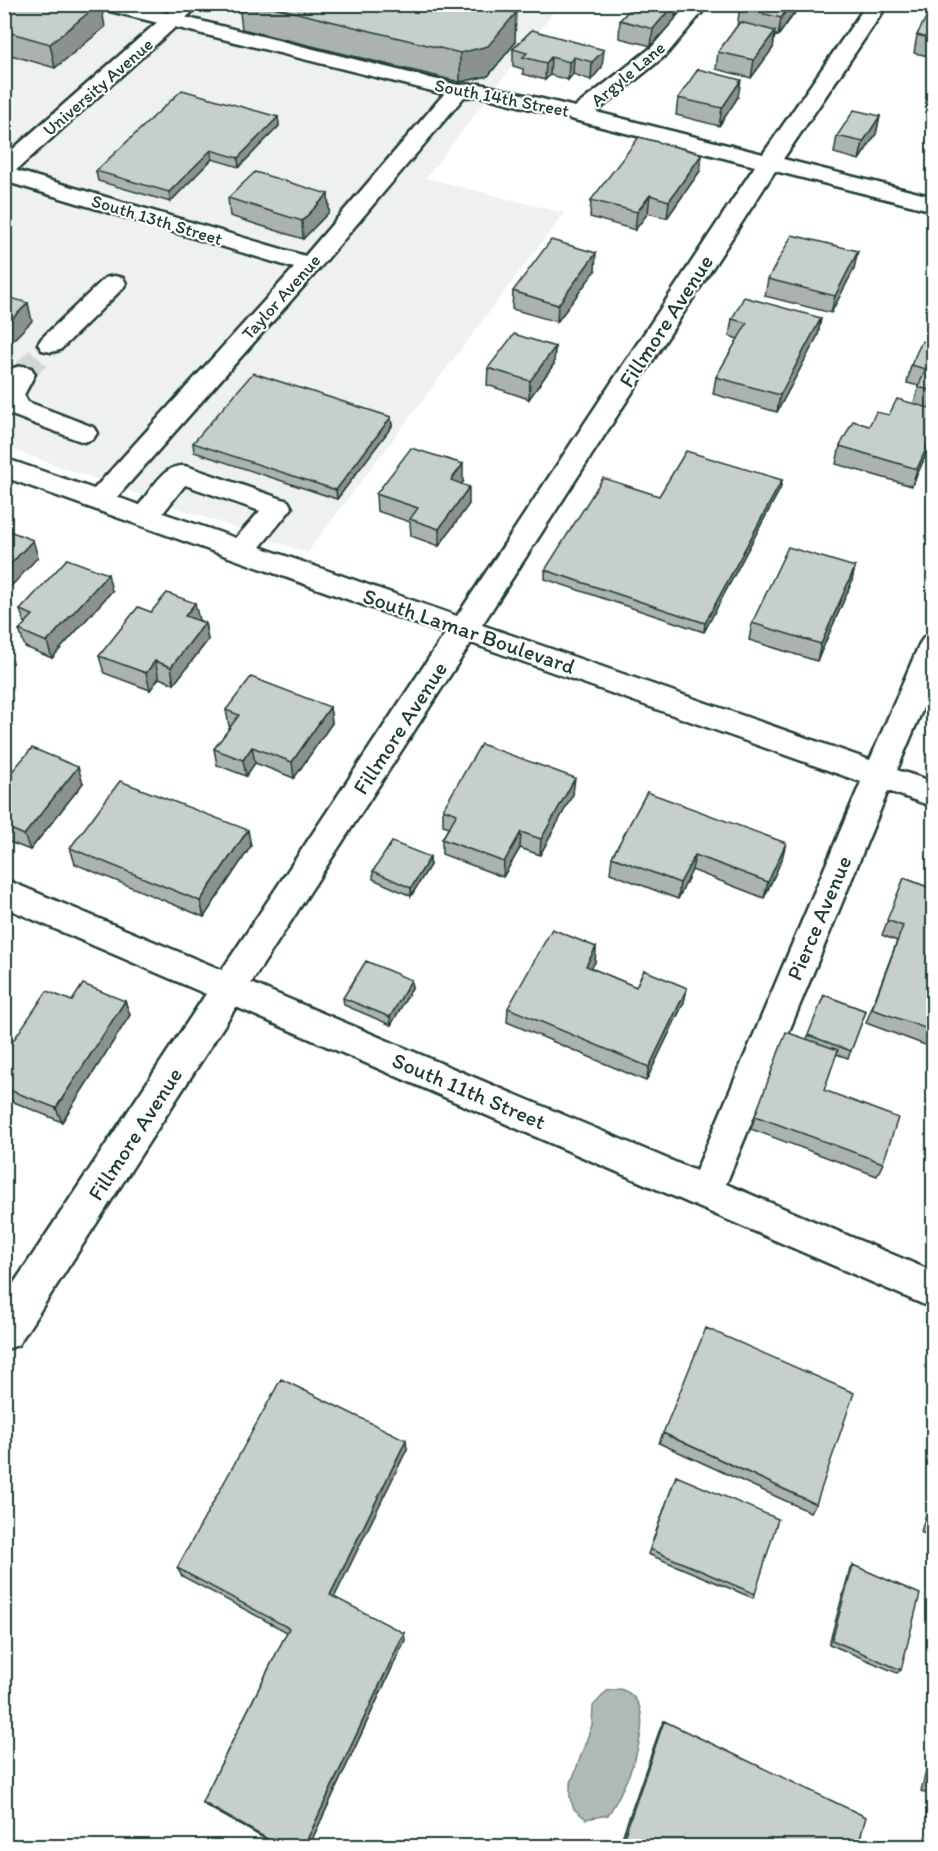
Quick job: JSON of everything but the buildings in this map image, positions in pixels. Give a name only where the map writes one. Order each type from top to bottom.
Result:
[{"type":"street","name":"South 14th Street","points":[[105,4],[458,91],[480,90],[580,114],[933,204]]},
{"type":"street","name":"University Avenue","points":[[4,169],[191,4]]},
{"type":"street","name":"Argyle Lane","points":[[580,114],[659,51],[699,4]]},
{"type":"street","name":"Fillmore Avenue","points":[[4,1332],[770,161],[878,4]]},
{"type":"street","name":"Taylor Avenue","points":[[99,500],[310,265],[458,91]]},
{"type":"street","name":"South 13th Street","points":[[4,174],[310,265]]},
{"type":"street","points":[[51,344],[114,283]]},
{"type":"street","points":[[22,374],[11,395],[18,408],[84,433]]},
{"type":"street","name":"South Lamar Boulevard","points":[[4,466],[933,795]]},
{"type":"street","points":[[145,516],[180,473],[278,508],[242,550]]},
{"type":"street","name":"Pierce Avenue","points":[[705,1192],[933,645]]},
{"type":"street","name":"South 11th Street","points":[[4,892],[933,1291]]},
{"type":"shaded area","points":[[5,5],[559,5],[426,178],[564,213],[307,553],[5,447]]},
{"type":"shaded area","points":[[620,1689],[634,1697],[640,1711],[641,1728],[638,1748],[624,1786],[608,1815],[586,1819],[574,1809],[570,1798],[570,1786],[592,1725],[593,1706],[607,1691]]},
{"type":"tunnel","points":[[22,374],[51,344]]}]
